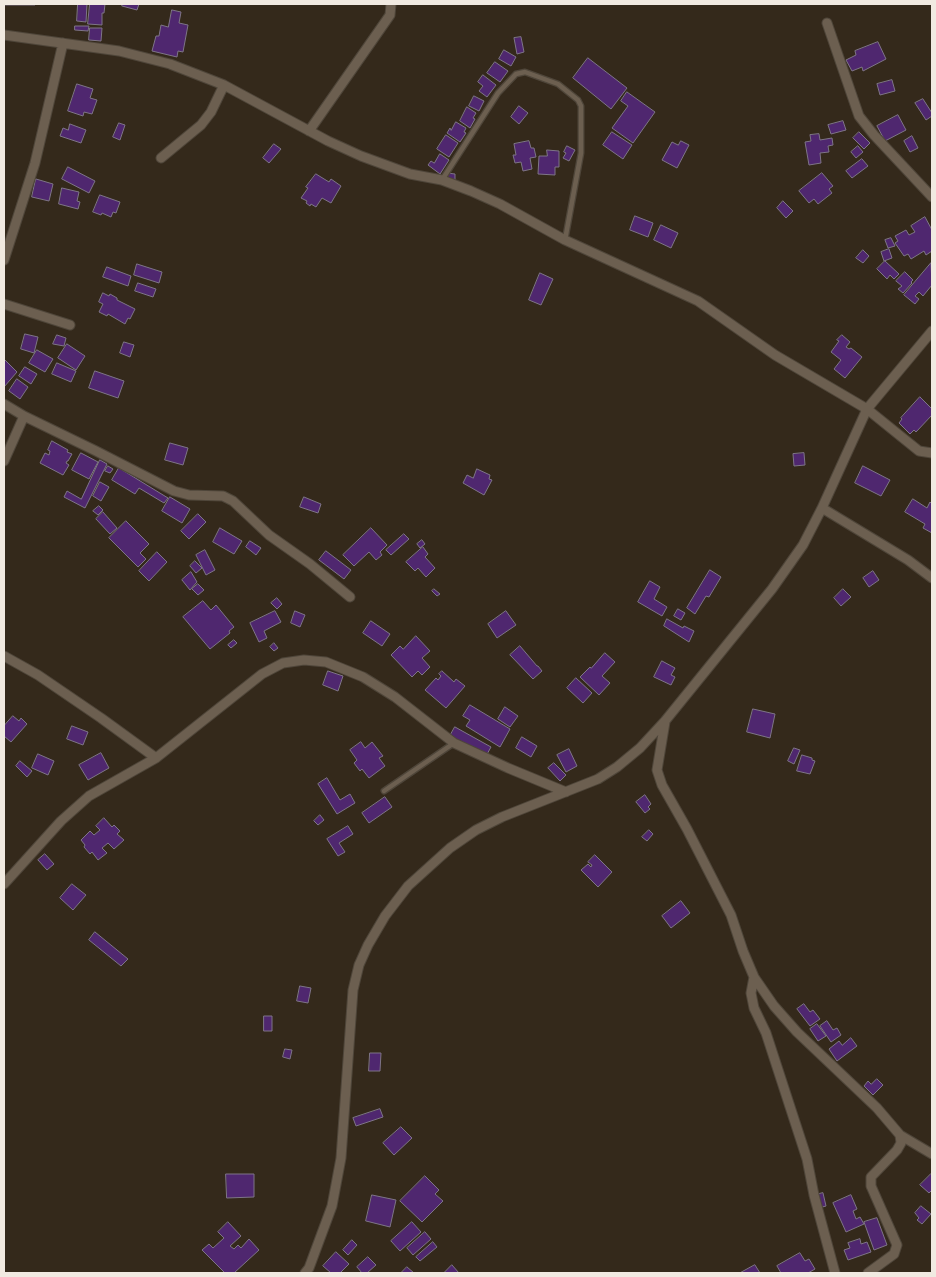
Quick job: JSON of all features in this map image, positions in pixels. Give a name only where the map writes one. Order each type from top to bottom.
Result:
[{"type":"street","points":[[309,131],[390,15],[391,4]]},
{"type":"street","points":[[827,24],[859,116],[874,135],[932,197]]},
{"type":"street","points":[[4,35],[118,51],[170,64],[224,85],[328,141],[410,174],[442,180],[500,204],[565,240],[698,301],[774,355],[867,409],[919,451],[932,453]]},
{"type":"street","points":[[4,260],[35,163],[63,43]]},
{"type":"street","points":[[162,158],[201,125],[211,112],[224,85]]},
{"type":"street","points":[[4,304],[70,325]]},
{"type":"street","points":[[309,1272],[332,1206],[341,1158],[353,990],[359,966],[368,945],[385,916],[408,886],[450,848],[476,830],[502,817],[598,779],[617,767],[640,748],[665,721],[772,589],[803,545],[867,409],[932,331]]},
{"type":"street","points":[[4,404],[24,416],[174,491],[189,495],[223,496],[233,501],[269,535],[310,564],[350,597]]},
{"type":"street","points":[[4,461],[24,416]]},
{"type":"street","points":[[822,508],[908,560],[932,578]]},
{"type":"street","points":[[4,656],[38,675],[156,758]]},
{"type":"street","points":[[4,884],[61,821],[89,796],[156,758],[262,674],[283,663],[304,660],[326,662],[363,676],[395,697],[454,743],[566,792]]},
{"type":"street","points":[[665,721],[657,770],[662,785],[731,915],[754,977],[774,1006],[797,1032],[877,1108],[900,1135],[932,1154]]},
{"type":"street","points":[[754,977],[751,993],[754,1008],[766,1033],[807,1159],[814,1194],[835,1273]]},
{"type":"street","points":[[868,1273],[894,1254],[897,1245],[871,1186],[871,1178],[897,1150],[901,1143],[900,1135]]},
{"type":"lane","points":[[442,180],[498,93],[516,74],[525,72],[558,84],[578,100],[581,106],[581,153],[565,240]]},
{"type":"lane","points":[[384,791],[454,743]]},
{"type":"building","points":[[35,4],[35,5],[4,5]]},
{"type":"building","points":[[78,4],[87,4],[86,22],[77,21]]},
{"type":"building","points":[[90,4],[105,4],[104,13],[102,13],[102,25],[88,24]]},
{"type":"building","points":[[123,4],[139,4],[137,10],[122,6]]},
{"type":"building","points":[[172,10],[181,12],[179,23],[188,25],[183,52],[178,51],[177,57],[152,51],[156,36],[159,36],[161,25],[168,27]]},
{"type":"building","points":[[75,26],[89,26],[88,31],[75,30]]},
{"type":"building","points":[[90,28],[102,28],[101,41],[89,40]]},
{"type":"building","points":[[521,37],[524,52],[517,54],[514,38]]},
{"type":"building","points":[[878,42],[886,59],[863,71],[862,67],[852,71],[846,60],[856,55],[855,51]]},
{"type":"building","points":[[504,50],[516,57],[511,66],[499,59]]},
{"type":"building","points":[[588,58],[627,88],[611,109],[573,78]]},
{"type":"building","points":[[495,62],[508,71],[500,82],[487,73]]},
{"type":"building","points":[[483,75],[496,85],[487,97],[479,91],[483,86],[478,82]]},
{"type":"building","points":[[892,80],[895,91],[880,95],[877,84]]},
{"type":"building","points":[[77,84],[93,89],[90,98],[97,100],[92,114],[84,112],[83,116],[68,111]]},
{"type":"building","points":[[627,92],[655,112],[633,143],[612,128],[628,106],[621,101]]},
{"type":"building","points":[[474,96],[484,101],[479,111],[469,106]]},
{"type":"building","points":[[923,99],[932,113],[932,116],[926,120],[915,103]]},
{"type":"building","points":[[519,106],[528,113],[519,124],[511,117]]},
{"type":"building","points":[[467,107],[476,113],[470,128],[460,121]]},
{"type":"building","points":[[898,115],[906,130],[885,141],[877,126]]},
{"type":"building","points":[[843,121],[846,130],[831,134],[828,125]]},
{"type":"building","points":[[456,122],[466,128],[464,132],[466,133],[460,142],[447,133]]},
{"type":"building","points":[[119,123],[125,125],[120,140],[113,137]]},
{"type":"building","points":[[70,124],[86,130],[81,143],[60,136],[63,128],[68,130]]},
{"type":"building","points":[[612,132],[632,145],[623,159],[603,145]]},
{"type":"building","points":[[859,132],[870,143],[864,149],[853,138]]},
{"type":"building","points":[[819,134],[820,140],[832,138],[833,145],[828,146],[829,152],[820,153],[821,163],[809,165],[805,142],[811,141],[810,135]]},
{"type":"building","points":[[446,135],[458,143],[449,157],[437,149]]},
{"type":"building","points":[[912,136],[918,148],[910,152],[904,141]]},
{"type":"building","points":[[529,141],[531,148],[534,148],[536,157],[530,158],[532,169],[523,171],[521,162],[515,163],[513,155],[516,155],[514,144]]},
{"type":"building","points":[[681,141],[689,145],[677,168],[662,160],[672,142],[678,145]]},
{"type":"building","points":[[274,144],[281,149],[269,163],[263,158]]},
{"type":"building","points":[[567,146],[575,150],[569,161],[563,158]]},
{"type":"building","points":[[858,146],[863,152],[856,158],[851,152]]},
{"type":"building","points":[[547,150],[559,151],[559,167],[555,167],[555,175],[538,174],[539,156],[547,156]]},
{"type":"building","points":[[440,154],[449,160],[440,174],[428,165],[431,161],[434,163]]},
{"type":"building","points":[[862,159],[868,166],[852,178],[846,171]]},
{"type":"building","points":[[68,167],[95,181],[89,193],[62,179]]},
{"type":"building","points":[[447,173],[455,174],[455,180],[447,178]]},
{"type":"building","points":[[822,173],[833,186],[829,189],[832,193],[818,204],[814,199],[809,203],[799,191]]},
{"type":"building","points":[[316,174],[329,182],[331,179],[341,186],[331,203],[322,198],[316,207],[311,204],[310,206],[306,203],[307,201],[301,198],[308,188],[306,187]]},
{"type":"building","points":[[36,179],[53,184],[49,201],[32,197]]},
{"type":"building","points":[[62,188],[79,192],[77,201],[80,202],[78,209],[59,204]]},
{"type":"building","points":[[100,195],[120,202],[116,213],[113,212],[111,217],[93,212]]},
{"type":"building","points":[[783,201],[793,211],[786,218],[777,208]]},
{"type":"building","points":[[635,216],[653,223],[648,237],[630,230]]},
{"type":"building","points":[[925,217],[932,230],[932,251],[926,255],[924,251],[911,259],[908,254],[904,256],[895,243],[898,241],[895,236],[906,230],[909,235],[915,232],[911,226]]},
{"type":"building","points":[[661,225],[678,233],[671,248],[654,240]]},
{"type":"building","points":[[891,238],[895,246],[888,248],[885,240]]},
{"type":"building","points":[[889,249],[892,258],[884,261],[881,252]]},
{"type":"building","points":[[863,250],[869,256],[863,263],[856,258]]},
{"type":"building","points":[[885,261],[899,274],[894,279],[890,275],[887,279],[877,269]]},
{"type":"building","points":[[931,263],[932,285],[923,296],[919,292],[915,296],[919,299],[915,304],[904,295]]},
{"type":"building","points":[[137,264],[162,272],[159,283],[134,275]]},
{"type":"building","points":[[107,267],[131,276],[128,286],[103,277]]},
{"type":"building","points":[[905,272],[913,280],[903,293],[898,289],[902,286],[896,281]]},
{"type":"building","points":[[540,273],[553,279],[541,305],[529,300]]},
{"type":"building","points":[[138,283],[156,289],[153,297],[135,291]]},
{"type":"building","points":[[103,293],[109,296],[110,294],[117,298],[117,300],[135,309],[125,324],[108,314],[107,316],[99,312],[103,304],[99,302]]},
{"type":"building","points":[[25,334],[38,337],[34,353],[21,349]]},
{"type":"building","points":[[57,335],[66,338],[64,346],[53,344]]},
{"type":"building","points":[[842,335],[850,342],[846,347],[851,348],[862,357],[845,378],[834,369],[841,360],[831,352]]},
{"type":"building","points":[[124,342],[134,345],[130,357],[120,353]]},
{"type":"building","points":[[67,344],[85,356],[76,370],[58,358]]},
{"type":"building","points":[[37,350],[53,359],[45,372],[29,363]]},
{"type":"building","points":[[4,359],[17,372],[4,387]]},
{"type":"building","points":[[57,363],[76,371],[71,382],[52,374]]},
{"type":"building","points":[[25,367],[37,374],[31,384],[19,376]]},
{"type":"building","points":[[95,371],[124,381],[118,398],[89,388]]},
{"type":"building","points":[[17,379],[28,387],[20,399],[9,391]]},
{"type":"building","points":[[920,397],[932,409],[932,415],[916,432],[914,430],[910,434],[899,423],[901,418]]},
{"type":"building","points":[[52,441],[72,454],[66,463],[69,465],[63,475],[40,463],[45,453],[49,455],[50,451],[48,450]]},
{"type":"building","points":[[170,443],[188,448],[183,465],[165,460]]},
{"type":"building","points":[[81,453],[98,462],[89,479],[72,470]]},
{"type":"building","points":[[804,453],[805,465],[794,466],[793,454]]},
{"type":"building","points":[[100,460],[107,464],[85,508],[64,497],[67,491],[81,499]]},
{"type":"building","points":[[108,466],[113,469],[110,473],[105,471]]},
{"type":"building","points":[[863,466],[890,480],[881,496],[855,483]]},
{"type":"building","points":[[119,468],[168,498],[164,503],[139,488],[135,494],[112,480]]},
{"type":"building","points":[[477,469],[490,475],[489,479],[492,480],[484,495],[463,483],[467,475],[473,478]]},
{"type":"building","points":[[100,482],[109,487],[101,501],[93,496]]},
{"type":"building","points":[[170,497],[190,509],[182,523],[162,511]]},
{"type":"building","points":[[304,497],[321,504],[318,513],[300,507]]},
{"type":"building","points":[[913,499],[927,508],[930,502],[932,504],[932,533],[923,528],[925,524],[905,512]]},
{"type":"building","points":[[99,506],[103,510],[98,515],[93,511]]},
{"type":"building","points":[[103,512],[117,528],[110,534],[96,519]]},
{"type":"building","points":[[198,514],[206,522],[189,539],[181,531]]},
{"type":"building","points":[[126,521],[149,544],[140,553],[146,559],[138,567],[109,538]]},
{"type":"building","points":[[220,528],[242,541],[234,554],[213,542]]},
{"type":"building","points":[[371,528],[387,545],[380,552],[382,555],[376,560],[369,552],[354,566],[343,555]]},
{"type":"building","points":[[404,534],[409,539],[391,555],[386,550]]},
{"type":"building","points":[[422,540],[425,544],[420,548],[417,544]]},
{"type":"building","points":[[250,541],[261,548],[256,555],[246,547]]},
{"type":"building","points":[[423,547],[428,554],[425,557],[435,568],[426,577],[418,568],[415,571],[406,562]]},
{"type":"building","points":[[205,550],[215,570],[206,575],[196,555]]},
{"type":"building","points":[[326,551],[351,570],[344,579],[319,560]]},
{"type":"building","points":[[157,552],[167,562],[149,581],[139,571]]},
{"type":"building","points":[[195,561],[202,568],[196,573],[190,566]]},
{"type":"building","points":[[710,570],[721,577],[709,597],[706,596],[695,614],[687,608]]},
{"type":"building","points":[[873,571],[879,580],[869,587],[863,578]]},
{"type":"building","points":[[191,572],[197,582],[190,590],[182,580]]},
{"type":"building","points":[[650,581],[660,587],[654,599],[667,607],[662,616],[638,602]]},
{"type":"building","points":[[198,584],[204,590],[198,595],[192,589]]},
{"type":"building","points":[[434,589],[440,594],[437,596],[432,591]]},
{"type":"building","points":[[843,589],[851,597],[841,606],[834,598]]},
{"type":"building","points":[[277,598],[282,604],[277,609],[271,603]]},
{"type":"building","points":[[203,601],[211,610],[216,605],[234,627],[229,631],[230,633],[210,649],[183,617]]},
{"type":"building","points":[[678,609],[685,613],[681,620],[674,616]]},
{"type":"building","points":[[275,611],[281,622],[264,631],[267,638],[259,642],[250,623]]},
{"type":"building","points":[[295,611],[305,615],[300,627],[291,623]]},
{"type":"building","points":[[506,611],[516,625],[497,638],[488,624]]},
{"type":"building","points":[[667,619],[683,628],[684,626],[694,631],[689,642],[664,626]]},
{"type":"building","points":[[371,621],[390,634],[382,646],[363,633]]},
{"type":"building","points":[[416,636],[430,651],[422,658],[430,667],[422,675],[418,671],[412,677],[391,655],[400,646],[403,649]]},
{"type":"building","points":[[234,640],[237,643],[231,648],[228,645]]},
{"type":"building","points":[[274,643],[278,648],[274,651],[270,647]]},
{"type":"building","points":[[520,646],[542,671],[533,679],[510,655]]},
{"type":"building","points":[[605,653],[615,662],[602,676],[610,683],[599,695],[580,677]]},
{"type":"building","points":[[662,661],[675,668],[671,675],[675,677],[671,685],[654,677]]},
{"type":"building","points":[[328,671],[343,676],[338,691],[323,685]]},
{"type":"building","points":[[442,671],[454,682],[456,679],[465,686],[446,708],[425,690],[436,678],[438,680],[441,676],[439,674]]},
{"type":"building","points":[[576,678],[592,693],[583,703],[567,688]]},
{"type":"building","points":[[470,705],[510,729],[500,747],[466,726],[470,720],[463,716]]},
{"type":"building","points":[[505,707],[518,716],[510,727],[498,719]]},
{"type":"building","points":[[753,709],[775,714],[770,738],[747,732]]},
{"type":"building","points":[[13,716],[19,721],[21,718],[27,724],[11,742],[4,736],[4,726]]},
{"type":"building","points":[[72,726],[88,732],[83,745],[67,739]]},
{"type":"building","points":[[455,727],[491,747],[486,756],[450,736]]},
{"type":"building","points":[[522,737],[537,746],[531,757],[516,748]]},
{"type":"building","points":[[361,742],[365,748],[372,742],[383,756],[379,758],[385,766],[369,778],[354,763],[357,760],[350,750]]},
{"type":"building","points":[[794,748],[800,750],[794,764],[788,761]]},
{"type":"building","points":[[569,749],[577,766],[566,772],[557,755]]},
{"type":"building","points":[[101,753],[109,768],[88,780],[79,765]]},
{"type":"building","points":[[38,754],[54,761],[48,775],[32,768]]},
{"type":"building","points":[[802,755],[815,761],[810,774],[797,771]]},
{"type":"building","points":[[20,761],[32,771],[27,777],[16,766]]},
{"type":"building","points":[[554,763],[566,775],[560,781],[548,768]]},
{"type":"building","points":[[327,778],[340,800],[350,794],[355,803],[337,814],[318,784]]},
{"type":"building","points":[[645,795],[651,804],[648,807],[650,809],[645,813],[636,802]]},
{"type":"building","points":[[385,797],[392,807],[369,823],[362,813]]},
{"type":"building","points":[[320,815],[324,820],[318,825],[314,821]]},
{"type":"building","points":[[104,818],[112,827],[114,825],[120,831],[117,834],[124,840],[114,849],[108,843],[102,848],[107,853],[98,860],[92,852],[90,854],[84,847],[85,845],[81,840],[90,831],[94,835],[100,830],[96,826]]},
{"type":"building","points":[[348,826],[353,834],[339,843],[345,852],[338,856],[327,839]]},
{"type":"building","points":[[649,830],[653,834],[647,841],[642,837]]},
{"type":"building","points":[[45,854],[54,864],[47,870],[38,860]]},
{"type":"building","points":[[595,855],[612,872],[598,887],[581,870],[588,864],[591,867],[592,865],[588,862]]},
{"type":"building","points":[[72,884],[86,895],[73,910],[60,898]]},
{"type":"building","points":[[681,901],[690,913],[671,928],[662,916]]},
{"type":"building","points":[[95,932],[128,959],[121,966],[89,940]]},
{"type":"building","points":[[300,986],[311,988],[308,1003],[297,1001]]},
{"type":"building","points":[[804,1004],[810,1012],[813,1010],[820,1019],[810,1026],[797,1009]]},
{"type":"building","points":[[264,1016],[272,1016],[272,1031],[264,1031]]},
{"type":"building","points":[[827,1021],[833,1030],[837,1028],[841,1035],[831,1042],[820,1026]]},
{"type":"building","points":[[817,1024],[826,1036],[818,1041],[810,1029]]},
{"type":"building","points":[[851,1038],[857,1046],[837,1061],[829,1049],[839,1041],[842,1045]]},
{"type":"building","points":[[285,1049],[292,1050],[290,1059],[283,1057]]},
{"type":"building","points":[[370,1053],[381,1053],[380,1071],[369,1071]]},
{"type":"building","points":[[877,1079],[883,1085],[873,1095],[864,1086],[868,1081],[871,1084]]},
{"type":"building","points":[[380,1109],[383,1117],[356,1126],[353,1118]]},
{"type":"building","points":[[401,1127],[412,1138],[394,1155],[383,1143]]},
{"type":"building","points":[[226,1174],[254,1174],[254,1197],[227,1198]]},
{"type":"building","points":[[931,1174],[932,1190],[929,1193],[920,1185]]},
{"type":"building","points":[[425,1176],[439,1190],[435,1194],[443,1201],[422,1222],[400,1201]]},
{"type":"building","points":[[823,1193],[826,1206],[819,1208],[815,1195]]},
{"type":"building","points":[[372,1195],[396,1200],[390,1227],[366,1221]]},
{"type":"building","points":[[851,1195],[857,1209],[853,1211],[856,1219],[860,1217],[864,1224],[846,1232],[833,1203]]},
{"type":"building","points":[[921,1206],[931,1214],[922,1224],[917,1220],[919,1218],[915,1213]]},
{"type":"building","points":[[877,1218],[887,1245],[874,1250],[864,1222]]},
{"type":"building","points":[[228,1222],[241,1236],[230,1246],[234,1249],[238,1245],[241,1248],[249,1239],[259,1250],[234,1273],[225,1273],[202,1250],[209,1244],[213,1248],[224,1238],[218,1232]]},
{"type":"building","points":[[412,1222],[421,1232],[400,1251],[391,1241]]},
{"type":"building","points":[[425,1232],[431,1239],[413,1255],[407,1248]]},
{"type":"building","points":[[860,1239],[861,1244],[867,1242],[871,1252],[848,1260],[844,1250],[850,1248],[848,1243]]},
{"type":"building","points":[[352,1240],[357,1245],[348,1255],[343,1250]]},
{"type":"building","points":[[433,1242],[437,1247],[420,1261],[416,1257]]},
{"type":"building","points":[[336,1252],[349,1264],[340,1273],[331,1273],[323,1266]]},
{"type":"building","points":[[800,1253],[805,1261],[809,1259],[815,1269],[808,1273],[781,1273],[777,1266]]},
{"type":"building","points":[[368,1257],[376,1265],[367,1273],[362,1273],[357,1267]]},
{"type":"building","points":[[452,1265],[459,1273],[444,1273]]},
{"type":"building","points":[[755,1265],[760,1273],[740,1273]]},
{"type":"building","points":[[407,1267],[414,1273],[401,1273]]}]
